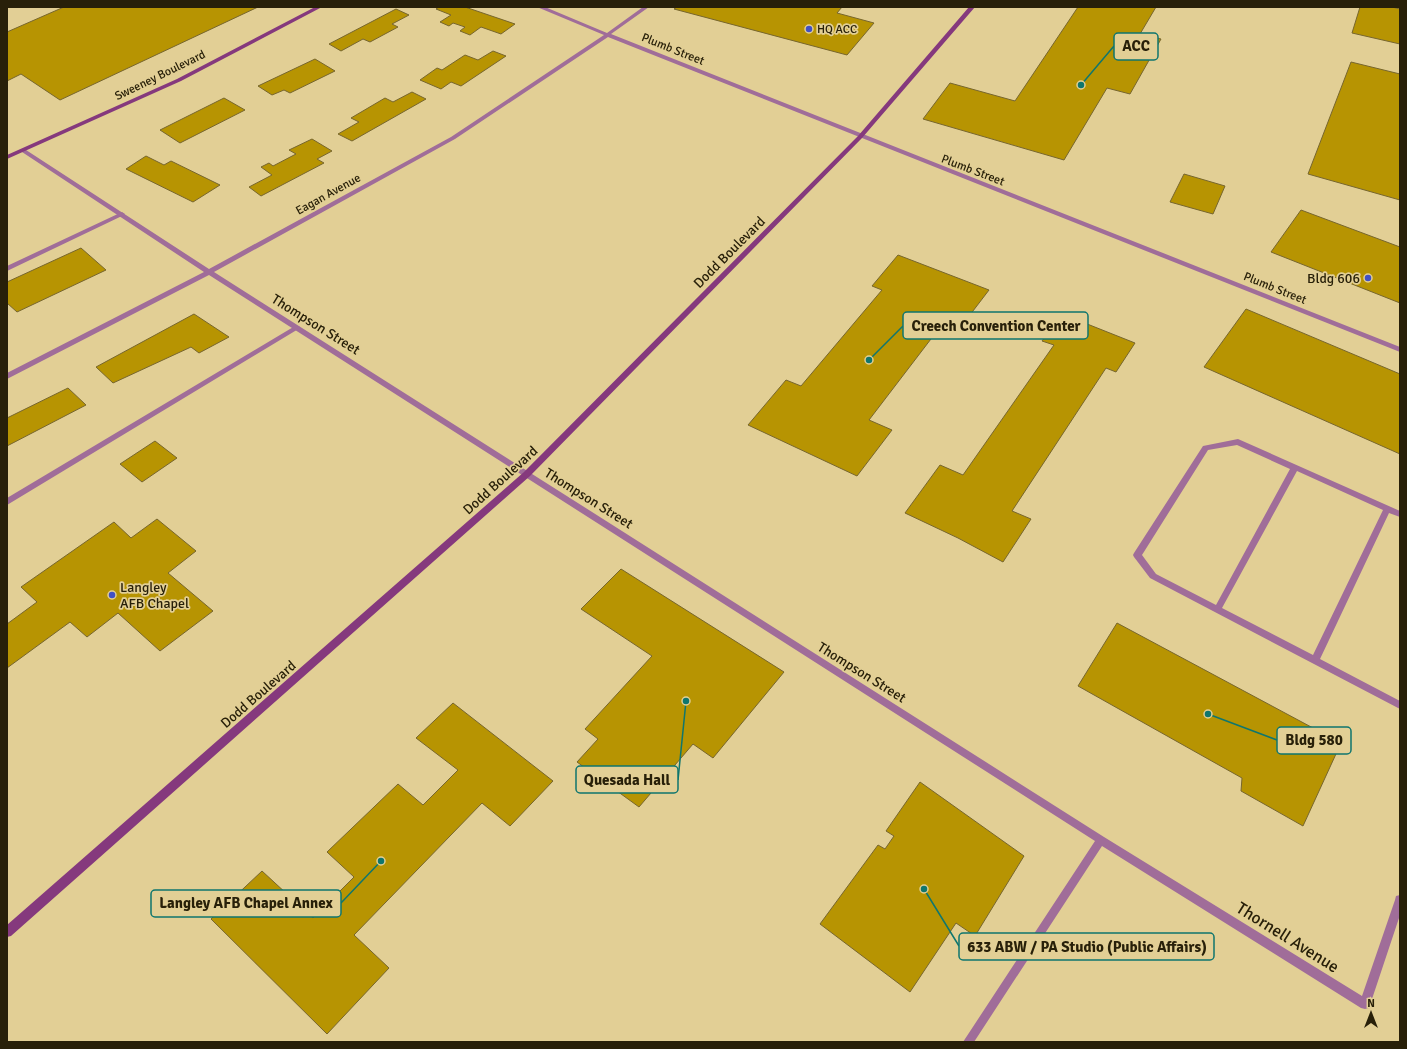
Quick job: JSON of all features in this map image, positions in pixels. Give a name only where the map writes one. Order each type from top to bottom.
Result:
[{"type":"street","name":"Sweeney Boulevard","points":[[7,157],[179,80],[319,7]]},
{"type":"street","name":"Plumb Street","points":[[540,7],[860,137],[1206,272],[1400,350]]},
{"type":"street","name":"Eagan Avenue","points":[[7,376],[209,272],[453,138],[607,35],[646,7]]},
{"type":"street","name":"Dodd Boulevard","points":[[7,932],[527,474],[860,137],[972,7]]},
{"type":"street","name":"Thompson Street","points":[[24,150],[209,272],[1101,840]]},
{"type":"street","points":[[7,269],[122,214]]},
{"type":"street","points":[[7,502],[297,328]]},
{"type":"street","points":[[1400,514],[1238,442],[1206,448],[1137,555],[1153,576],[1400,705]]},
{"type":"street","points":[[1217,610],[1295,467]]},
{"type":"street","points":[[1315,661],[1388,509]]},
{"type":"street","points":[[968,1042],[1101,840]]},
{"type":"street","name":"Thornell Avenue","points":[[1101,840],[1365,1004],[1400,900]]},
{"type":"building","points":[[64,7],[258,7],[60,100],[21,74],[7,81],[7,32]]},
{"type":"building","points":[[439,7],[465,7],[515,24],[501,34],[481,27],[470,35],[460,31],[465,27],[453,23],[449,26],[440,22],[451,15],[436,9]]},
{"type":"building","name":"HQ ACC","points":[[677,7],[842,7],[837,13],[874,23],[847,55],[674,9]]},
{"type":"building","points":[[1078,7],[1156,7],[1140,34],[1161,39],[1130,94],[1107,88],[1064,160],[923,119],[950,83],[1015,101]]},
{"type":"building","points":[[1360,7],[1392,7],[1400,9],[1400,44],[1352,33]]},
{"type":"building","points":[[396,9],[409,15],[392,24],[398,27],[370,42],[363,39],[341,51],[329,44]]},
{"type":"building","points":[[493,51],[506,56],[461,86],[451,82],[441,89],[420,80],[437,68],[442,70],[465,55],[478,60]]},
{"type":"building","points":[[315,59],[335,71],[290,93],[284,90],[272,95],[258,86]]},
{"type":"building","points":[[1351,62],[1400,74],[1400,200],[1308,174]]},
{"type":"building","points":[[412,92],[426,99],[352,141],[338,134],[359,122],[351,118],[385,98],[393,102]]},
{"type":"building","points":[[224,98],[245,110],[180,143],[160,130]]},
{"type":"building","points":[[312,139],[332,151],[317,159],[324,163],[261,196],[249,187],[272,175],[261,167],[269,163],[273,166],[296,154],[289,150]]},
{"type":"building","points":[[146,156],[164,165],[171,161],[220,185],[193,202],[126,169]]},
{"type":"building","points":[[1184,174],[1225,186],[1213,214],[1170,202]]},
{"type":"building","name":"Bldg 606","points":[[1301,210],[1400,247],[1400,303],[1271,252]]},
{"type":"building","points":[[81,248],[106,270],[17,312],[7,303],[7,282]]},
{"type":"building","points":[[898,255],[989,290],[963,324],[947,318],[869,420],[892,430],[857,476],[748,425],[786,380],[801,386],[882,290],[872,286]]},
{"type":"building","points":[[1246,309],[1400,374],[1400,454],[1204,367]]},
{"type":"building","points":[[194,314],[229,337],[199,353],[191,347],[113,383],[96,367]]},
{"type":"building","points":[[1062,314],[1135,343],[1116,372],[1106,368],[1012,511],[1031,519],[1003,562],[958,538],[905,513],[940,465],[963,475],[1054,345],[1042,341]]},
{"type":"building","points":[[68,388],[86,405],[7,446],[7,418]]},
{"type":"building","points":[[155,441],[177,458],[142,482],[120,464]]},
{"type":"building","name":"Langley AFB Chapel","points":[[157,519],[196,551],[168,573],[213,611],[160,651],[118,613],[87,637],[70,622],[7,668],[7,624],[37,602],[21,587],[114,522],[131,538]]},
{"type":"building","points":[[621,569],[784,672],[713,758],[693,744],[639,807],[577,762],[598,739],[585,729],[652,656],[581,609]]},
{"type":"building","points":[[1117,623],[1341,743],[1303,826],[1241,791],[1242,778],[1078,686]]},
{"type":"building","points":[[453,703],[553,781],[510,826],[482,803],[354,935],[389,968],[327,1034],[211,919],[262,871],[313,918],[354,877],[327,852],[398,784],[423,805],[458,770],[416,738]]},
{"type":"building","points":[[920,782],[1024,856],[975,936],[956,923],[910,992],[820,924],[878,845],[885,849],[894,836],[886,831]]},
{"type":"place","name":"HQ ACC","points":[[809,29]]},
{"type":"place","name":"ACC","points":[[1081,85]]},
{"type":"place","name":"Bldg 606","points":[[1368,278]]},
{"type":"place","name":"Creech Convention Center","points":[[869,360]]},
{"type":"place","name":"Langley AFB Chapel","points":[[112,595]]},
{"type":"place","name":"Quesada Hall","points":[[686,701]]},
{"type":"place","name":"Bldg 580","points":[[1208,714]]},
{"type":"place","name":"Langley AFB Chapel Annex","points":[[381,861]]},
{"type":"place","name":"633 ABW / PA Studio (Public Affairs)","points":[[924,889]]}]
